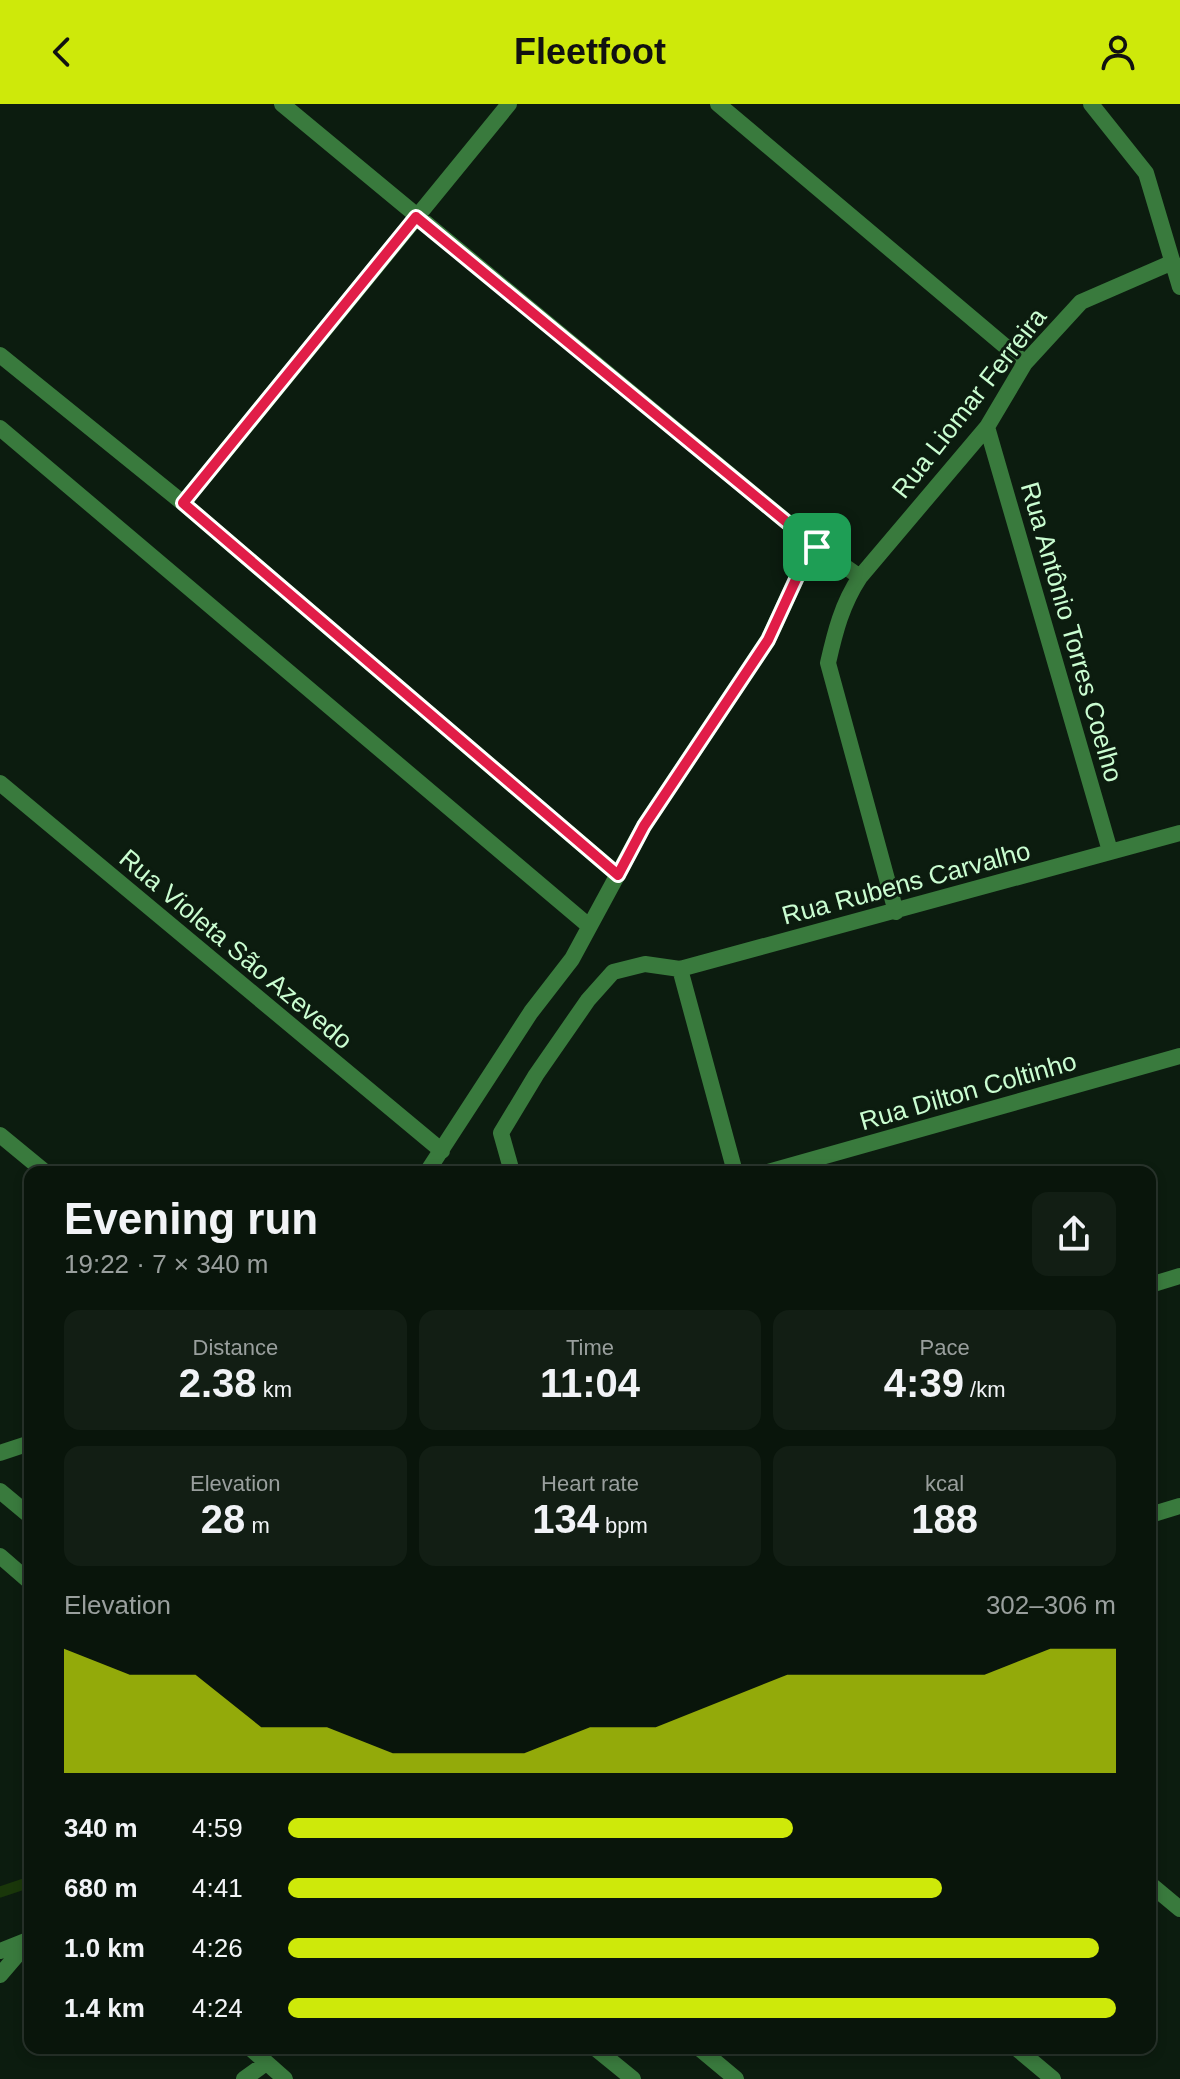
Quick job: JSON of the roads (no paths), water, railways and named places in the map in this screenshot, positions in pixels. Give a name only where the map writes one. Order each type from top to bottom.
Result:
[{"type":"street","points":[[282,104],[817,547],[860,577]]},
{"type":"street","points":[[183,503],[509,104]]},
{"type":"street","points":[[718,104],[1025,363]]},
{"type":"street","points":[[1091,104],[1146,173],[1180,287]]},
{"type":"street","name":"Rua Liomar Ferreira","points":[[896,912],[828,663],[848,595],[987,427],[1025,363],[1081,302],[1173,262]]},
{"type":"street","points":[[0,355],[183,503],[618,875]]},
{"type":"street","name":"Rua Antônio Torres Coelho","points":[[987,427],[1110,851]]},
{"type":"street","points":[[0,428],[589,926]]},
{"type":"street","points":[[431,1166],[531,1012],[572,959],[644,826],[768,640],[798,575],[817,547]]},
{"type":"street","name":"Rua Violeta São Azevedo","points":[[0,783],[442,1151]]},
{"type":"street","name":"Rua Rubens Carvalho","points":[[510,1166],[501,1133],[536,1075],[588,1000],[613,972],[645,964],[680,969],[1180,833]]},
{"type":"street","points":[[680,969],[733,1166]]},
{"type":"street","name":"Rua Dilton Coltinho","points":[[789,1166],[1180,1056]]},
{"type":"street","points":[[0,1135],[38,1166]]},
{"type":"street","points":[[1156,1283],[1180,1276]]},
{"type":"street","points":[[0,1453],[24,1445]]},
{"type":"street","points":[[0,1491],[24,1511]]},
{"type":"street","points":[[1156,1513],[1180,1506]]},
{"type":"street","points":[[0,1556],[24,1577]]},
{"type":"street","points":[[1156,1889],[1180,1909]]},
{"type":"street","points":[[0,1951],[24,1942]]},
{"type":"street","points":[[0,1975],[24,1947]]},
{"type":"street","points":[[256,2054],[285,2079]]},
{"type":"street","points":[[602,2054],[633,2079]]},
{"type":"street","points":[[706,2054],[736,2079]]},
{"type":"street","points":[[1023,2054],[1053,2079]]},
{"type":"street","points":[[244,2079],[266,2063]]},
{"type":"waterway","points":[[0,1892],[24,1884]]}]
